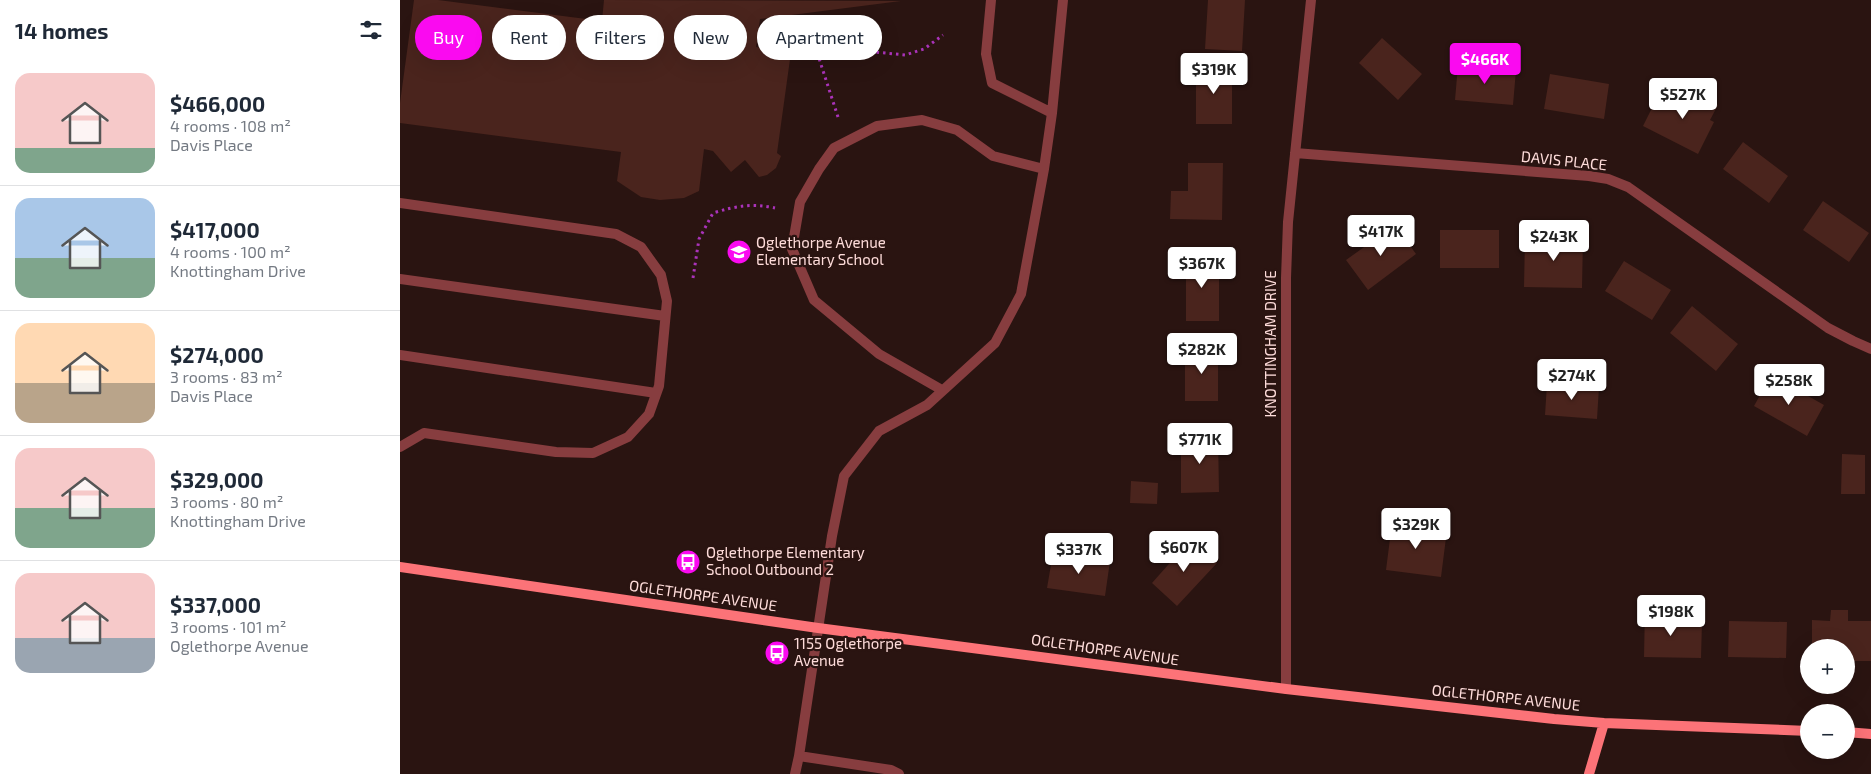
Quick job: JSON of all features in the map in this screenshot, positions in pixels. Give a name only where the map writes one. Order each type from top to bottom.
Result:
[{"type":"main road","name":"OGLETHORPE AVENUE","points":[[400,567],[818,628],[1286,689],[1554,719],[1604,723],[1800,731]]},
{"type":"main road","points":[[1589,774],[1604,723]]},
{"type":"main road","points":[[1855,733],[1871,734]]},
{"type":"street","points":[[991,0],[986,54],[992,82],[1052,113]]},
{"type":"street","points":[[795,774],[832,536],[844,476],[879,431],[927,405],[995,343],[1021,294],[1044,169],[1052,113],[1063,0]]},
{"type":"street","name":"KNOTTINGHAM DRIVE","points":[[1286,689],[1286,278],[1288,222],[1311,0]]},
{"type":"street","points":[[942,390],[879,354],[814,300],[792,249],[800,202],[819,169],[834,148],[877,126],[904,122],[922,120],[957,130],[993,156],[1044,169]]},
{"type":"street","name":"DAVIS PLACE","points":[[1295,153],[1608,179],[1628,187],[1828,328],[1871,349]]},
{"type":"street","points":[[400,203],[616,234],[641,248],[661,275],[667,301],[659,386],[649,414],[628,437],[593,453],[556,452],[424,433],[400,447]]},
{"type":"street","points":[[400,279],[665,316]]},
{"type":"street","points":[[400,355],[656,393]]},
{"type":"street","points":[[799,756],[891,770],[899,774]]},
{"type":"path","points":[[882,53],[905,55],[924,49],[943,35]]},
{"type":"path","points":[[820,60],[838,117]]},
{"type":"path","points":[[693,278],[699,239],[713,213],[736,206],[762,205],[775,208]]},
{"type":"building","points":[[414,0],[438,0],[555,15],[492,15],[492,60],[566,60],[566,16],[576,18],[576,60],[664,60],[664,15],[603,15],[604,0],[901,1],[791,15],[757,15],[757,60],[790,60],[777,153],[781,156],[776,168],[767,175],[759,177],[745,160],[731,172],[713,151],[704,149],[699,191],[684,198],[660,200],[641,197],[617,181],[621,152],[400,123],[400,103]]},
{"type":"building","points":[[1208,0],[1245,0],[1242,51],[1205,49]]},
{"type":"building","points":[[1382,38],[1422,74],[1398,100],[1359,63]]},
{"type":"building","points":[[1458,65],[1516,70],[1513,105],[1455,100]]},
{"type":"building","points":[[1196,66],[1232,66],[1232,124],[1196,124]]},
{"type":"building","points":[[1550,74],[1609,84],[1604,119],[1544,109]]},
{"type":"building","points":[[1691,91],[1718,105],[1710,120],[1714,122],[1698,154],[1643,126],[1659,94],[1683,106]]},
{"type":"building","points":[[1743,142],[1788,176],[1769,203],[1723,169]]},
{"type":"building","points":[[1188,163],[1223,163],[1222,220],[1170,219],[1171,191],[1188,191]]},
{"type":"building","points":[[1823,201],[1869,233],[1849,262],[1803,230]]},
{"type":"building","points":[[1395,225],[1416,254],[1368,290],[1346,260]]},
{"type":"building","points":[[1440,230],[1499,230],[1499,268],[1440,268]]},
{"type":"building","points":[[1525,237],[1583,238],[1582,288],[1524,287]]},
{"type":"building","points":[[1186,256],[1219,256],[1219,321],[1186,321]]},
{"type":"building","points":[[1624,261],[1671,290],[1652,320],[1605,291]]},
{"type":"building","points":[[1692,306],[1738,344],[1716,371],[1670,333]]},
{"type":"building","points":[[1185,349],[1218,349],[1218,401],[1185,401]]},
{"type":"building","points":[[1771,375],[1824,405],[1807,436],[1754,406]]},
{"type":"building","points":[[1547,384],[1599,387],[1597,419],[1545,415]]},
{"type":"building","points":[[1218,436],[1219,492],[1181,493],[1181,437]]},
{"type":"building","points":[[1842,454],[1865,455],[1865,494],[1841,494]]},
{"type":"building","points":[[1131,481],[1158,483],[1157,504],[1130,503]]},
{"type":"building","points":[[1392,523],[1447,530],[1441,577],[1386,570]]},
{"type":"building","points":[[1191,539],[1217,563],[1177,606],[1152,583]]},
{"type":"building","points":[[1053,553],[1110,561],[1105,596],[1047,588]]},
{"type":"building","points":[[1645,607],[1661,608],[1660,622],[1702,622],[1701,658],[1644,657]]},
{"type":"building","points":[[1831,610],[1848,610],[1848,621],[1871,621],[1871,661],[1855,661],[1855,639],[1812,639],[1812,620],[1830,621]]},
{"type":"building","points":[[1729,621],[1787,622],[1786,658],[1728,657]]},
{"type":"place","name":"Oglethorpe Avenue Elementary School","points":[[739,252]]},
{"type":"place","name":"Oglethorpe Elementary School Outbound 2","points":[[688,562]]},
{"type":"place","name":"1155 Oglethorpe Avenue","points":[[777,653]]}]
